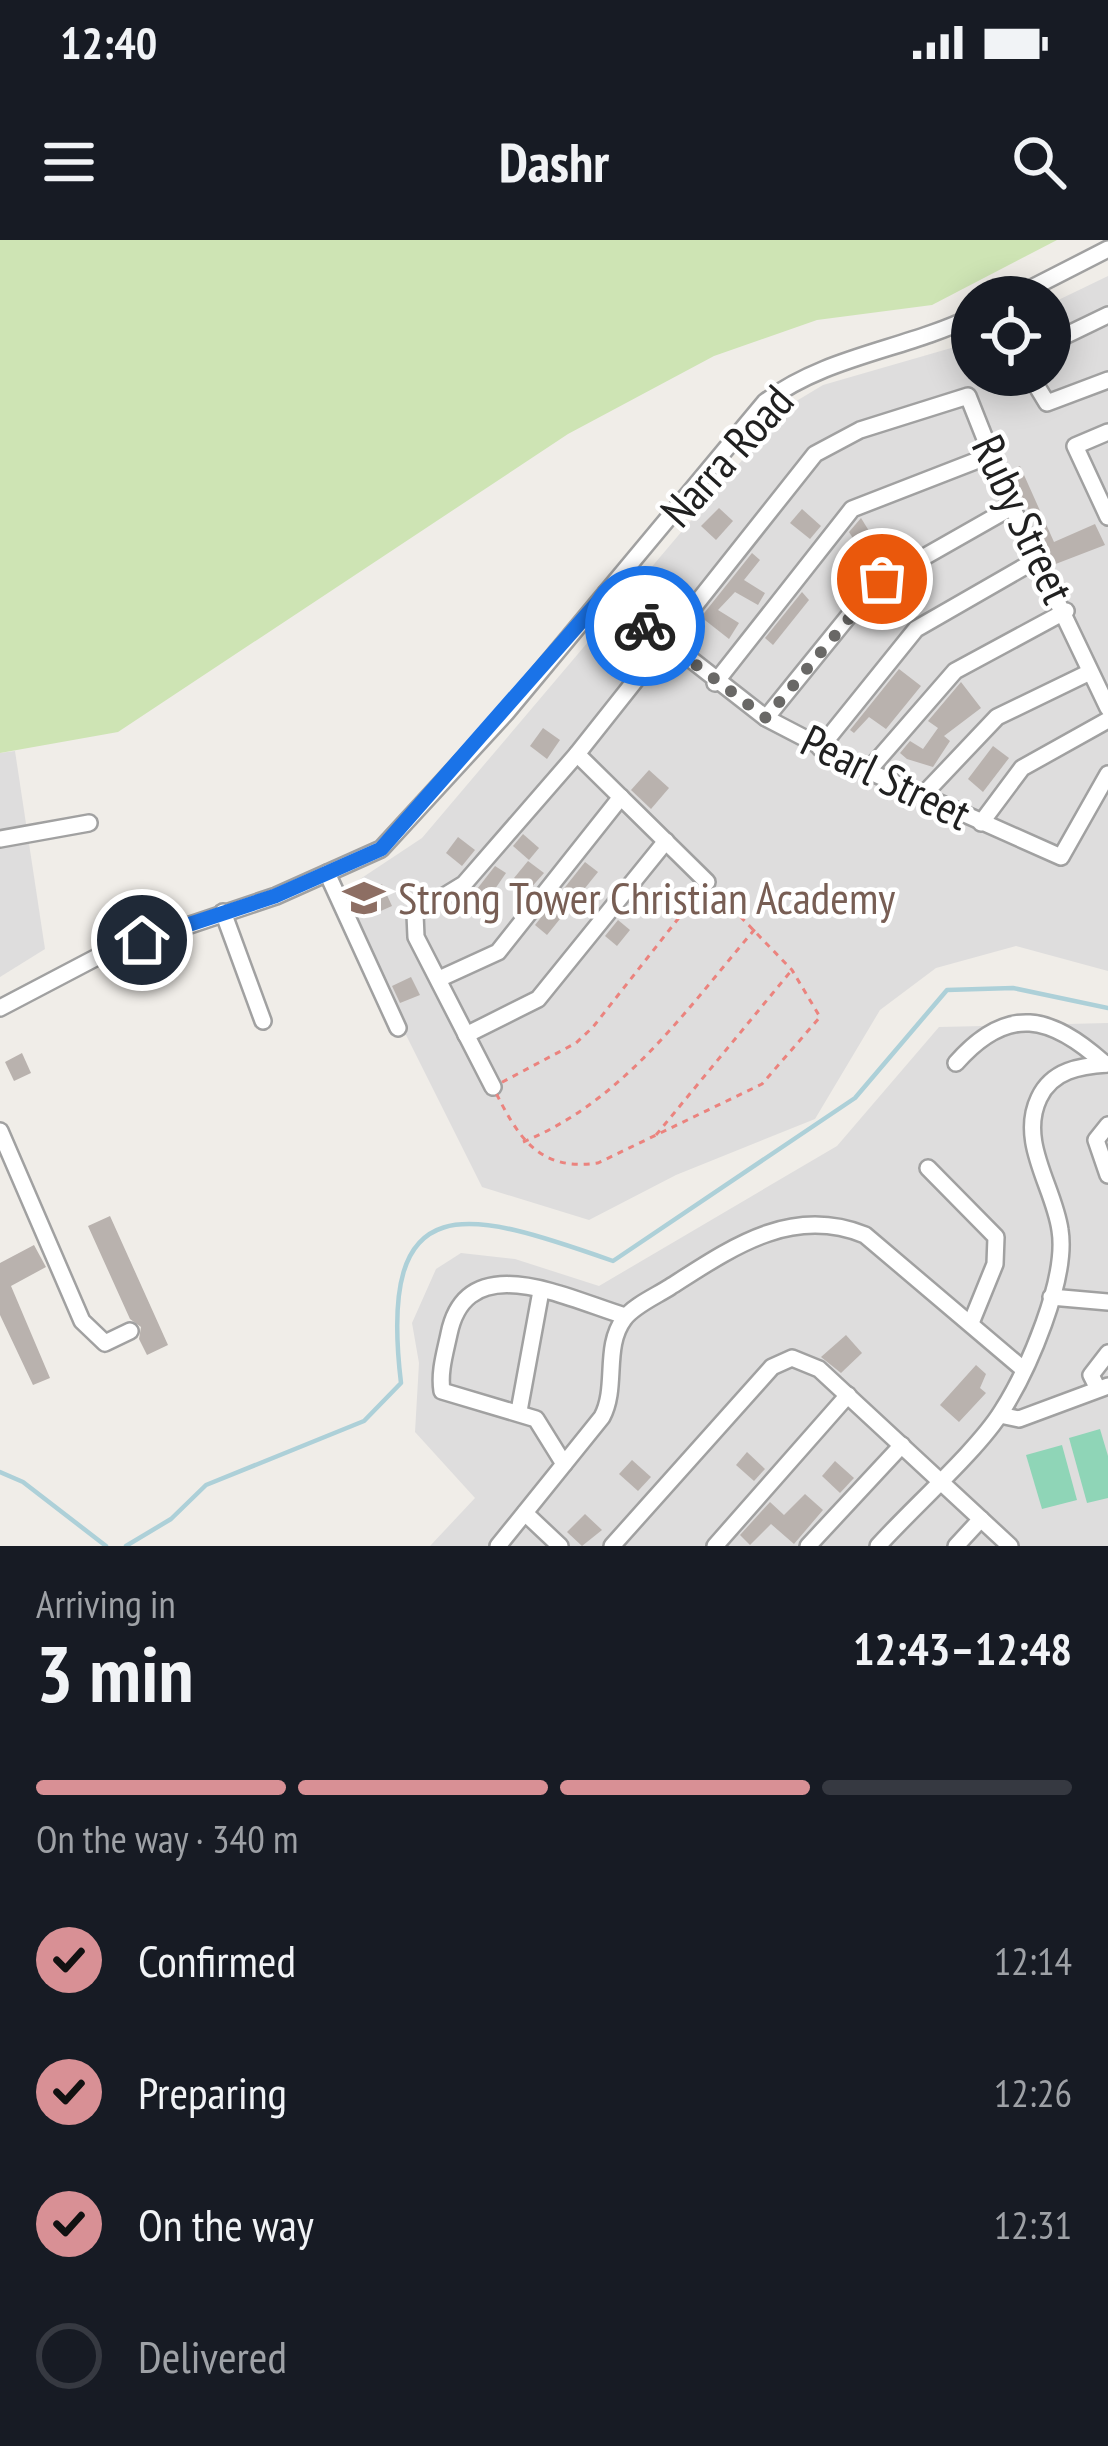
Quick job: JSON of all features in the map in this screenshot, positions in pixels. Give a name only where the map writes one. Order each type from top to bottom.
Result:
[{"type":"street","points":[[1055,276],[1108,249]]},
{"type":"street","points":[[1071,333],[1108,315]]},
{"type":"street","name":"Narra Road","points":[[4,1001],[101,955],[327,874],[381,849],[606,593],[765,402],[798,377],[918,343],[951,327]]},
{"type":"street","points":[[1071,394],[1108,380]]},
{"type":"street","name":"Ruby Street","points":[[663,640],[815,454],[860,430],[968,396],[1012,507],[1066,611],[1108,708]]},
{"type":"street","points":[[1108,431],[1075,446],[1108,517]]},
{"type":"street","points":[[715,683],[852,509],[991,455]]},
{"type":"street","points":[[766,718],[873,586],[1012,507]]},
{"type":"street","points":[[820,748],[916,629],[1036,560]]},
{"type":"street","name":"Pearl Street","points":[[606,593],[715,683],[766,718],[868,772],[1060,857],[1108,774]]},
{"type":"street","points":[[868,772],[955,671],[1066,611]]},
{"type":"street","points":[[493,1087],[413,930],[416,914],[464,884],[577,754],[663,640]]},
{"type":"street","points":[[923,795],[997,717],[1090,672]]},
{"type":"street","points":[[981,823],[1022,768],[1108,720]]},
{"type":"street","points":[[577,754],[707,882]]},
{"type":"street","points":[[439,979],[498,952],[621,797]]},
{"type":"street","points":[[0,839],[89,823]]},
{"type":"street","points":[[466,1035],[538,999],[666,841]]},
{"type":"street","points":[[327,874],[398,1028]]},
{"type":"street","points":[[223,912],[263,1021]]},
{"type":"street","points":[[956,1063],[992,1030],[1018,1022],[1040,1023],[1062,1033],[1107,1064]]},
{"type":"street","points":[[878,1546],[1000,1414],[1023,1369],[1052,1297],[1062,1243],[1032,1140],[1033,1117],[1040,1096],[1067,1070],[1107,1064]]},
{"type":"street","points":[[1108,1125],[1096,1140],[1108,1174]]},
{"type":"street","points":[[0,1131],[82,1321],[105,1343],[130,1331]]},
{"type":"street","points":[[928,1168],[996,1237],[995,1264],[971,1323]]},
{"type":"street","points":[[498,1546],[608,1405],[614,1339],[625,1316],[735,1244],[808,1223],[838,1224],[865,1235],[1023,1369]]},
{"type":"street","points":[[564,1464],[542,1425],[519,1411],[448,1396],[442,1390],[452,1319],[477,1288],[507,1283],[625,1316]]},
{"type":"street","points":[[519,1411],[541,1291]]},
{"type":"street","points":[[1052,1297],[1108,1302]]},
{"type":"street","points":[[1000,1414],[1019,1419],[1103,1387],[1091,1375],[1108,1353]]},
{"type":"street","points":[[612,1546],[781,1361],[806,1361],[1010,1546]]},
{"type":"street","points":[[715,1546],[848,1395]]},
{"type":"street","points":[[808,1546],[902,1444]]},
{"type":"street","points":[[525,1513],[560,1546]]},
{"type":"street","points":[[956,1546],[981,1519]]},
{"type":"path","points":[[707,882],[755,929],[792,970],[820,1017],[796,1051],[763,1084],[598,1163],[575,1166],[546,1159],[522,1143],[493,1087],[576,1043],[593,1028],[707,882]]},
{"type":"path","points":[[522,1143],[571,1123],[625,1080],[755,929]]},
{"type":"path","points":[[654,1137],[792,970]]},
{"type":"shaded area","points":[[1108,276],[1108,971],[1016,946],[936,968],[880,1010],[815,1119],[676,1175],[589,1220],[482,1187],[336,895],[422,838],[788,406],[823,385],[951,348],[951,396],[1071,396],[1071,294]]},
{"type":"shaded area","points":[[15,751],[45,949],[0,977],[0,753]]},
{"type":"shaded area","points":[[1108,1023],[1108,1546],[430,1546],[475,1498],[415,1432],[419,1363],[412,1323],[436,1269],[461,1253],[515,1259],[599,1286],[837,1146],[939,1027]]},
{"type":"green space","points":[[0,240],[1057,240],[988,276],[951,276],[951,295],[932,305],[817,320],[714,356],[568,434],[118,732],[0,753]]},
{"type":"green space","points":[[1100,1429],[1108,1456],[1108,1498],[1087,1503],[1069,1438]]},
{"type":"green space","points":[[1062,1445],[1077,1500],[1042,1509],[1026,1455]]},
{"type":"building","points":[[1020,466],[1054,542],[1095,524],[1105,545],[1053,565],[1010,470]]},
{"type":"building","points":[[719,508],[733,521],[716,540],[701,526]]},
{"type":"building","points":[[802,509],[821,526],[810,539],[790,523]]},
{"type":"building","points":[[861,518],[874,539],[859,548],[849,532]]},
{"type":"building","points":[[752,553],[760,560],[744,580],[765,593],[758,605],[735,592],[718,610],[739,623],[729,639],[701,617]]},
{"type":"building","points":[[802,592],[809,600],[773,645],[765,638]]},
{"type":"building","points":[[899,669],[921,686],[886,729],[869,717],[854,733],[850,730]]},
{"type":"building","points":[[961,682],[981,708],[944,736],[950,741],[933,767],[907,759],[900,753],[910,741],[923,749],[938,728],[928,721]]},
{"type":"building","points":[[543,728],[560,740],[547,759],[530,746]]},
{"type":"building","points":[[993,746],[1009,758],[983,792],[968,779]]},
{"type":"building","points":[[649,770],[669,788],[651,809],[631,790]]},
{"type":"building","points":[[523,834],[539,848],[529,860],[513,846]]},
{"type":"building","points":[[458,837],[475,850],[462,866],[446,853]]},
{"type":"building","points":[[528,861],[544,873],[529,890],[514,878]]},
{"type":"building","points":[[585,862],[598,872],[547,935],[535,925]]},
{"type":"building","points":[[495,866],[506,873],[482,908],[470,898]]},
{"type":"building","points":[[382,884],[392,906],[365,918],[355,896]]},
{"type":"building","points":[[618,920],[630,930],[617,946],[605,936]]},
{"type":"building","points":[[411,977],[420,995],[400,1003],[392,986]]},
{"type":"building","points":[[22,1053],[31,1073],[14,1081],[5,1062]]},
{"type":"building","points":[[110,1216],[168,1345],[147,1355],[139,1339],[141,1327],[130,1319],[88,1226]]},
{"type":"building","points":[[34,1245],[46,1267],[11,1286],[50,1378],[33,1385],[0,1315],[0,1263]]},
{"type":"building","points":[[846,1335],[862,1353],[841,1373],[821,1357]]},
{"type":"building","points":[[976,1365],[986,1374],[980,1388],[986,1393],[959,1422],[940,1405]]},
{"type":"building","points":[[747,1452],[765,1469],[754,1481],[736,1465]]},
{"type":"building","points":[[632,1460],[651,1477],[638,1491],[619,1474]]},
{"type":"building","points":[[835,1461],[854,1478],[840,1493],[822,1476]]},
{"type":"building","points":[[805,1494],[823,1510],[794,1544],[771,1524],[750,1545],[740,1535],[770,1502],[784,1515]]},
{"type":"building","points":[[585,1514],[602,1530],[582,1546],[567,1532]]},
{"type":"waterway","points":[[126,1546],[171,1519],[206,1485],[364,1421],[401,1383],[397,1318],[404,1272],[419,1243],[444,1228],[476,1224],[515,1230],[613,1261],[855,1098],[947,990],[1013,988],[1108,1008]]},
{"type":"waterway","points":[[0,1472],[23,1482],[106,1546]]},
{"type":"way so far","points":[[645,626],[766,718],[882,579]]},
{"type":"place","name":"Strong Tower Christian Academy","points":[[364,898]]},
{"type":"route","points":[[142,940],[275,896],[381,849],[606,593],[645,626]]}]
